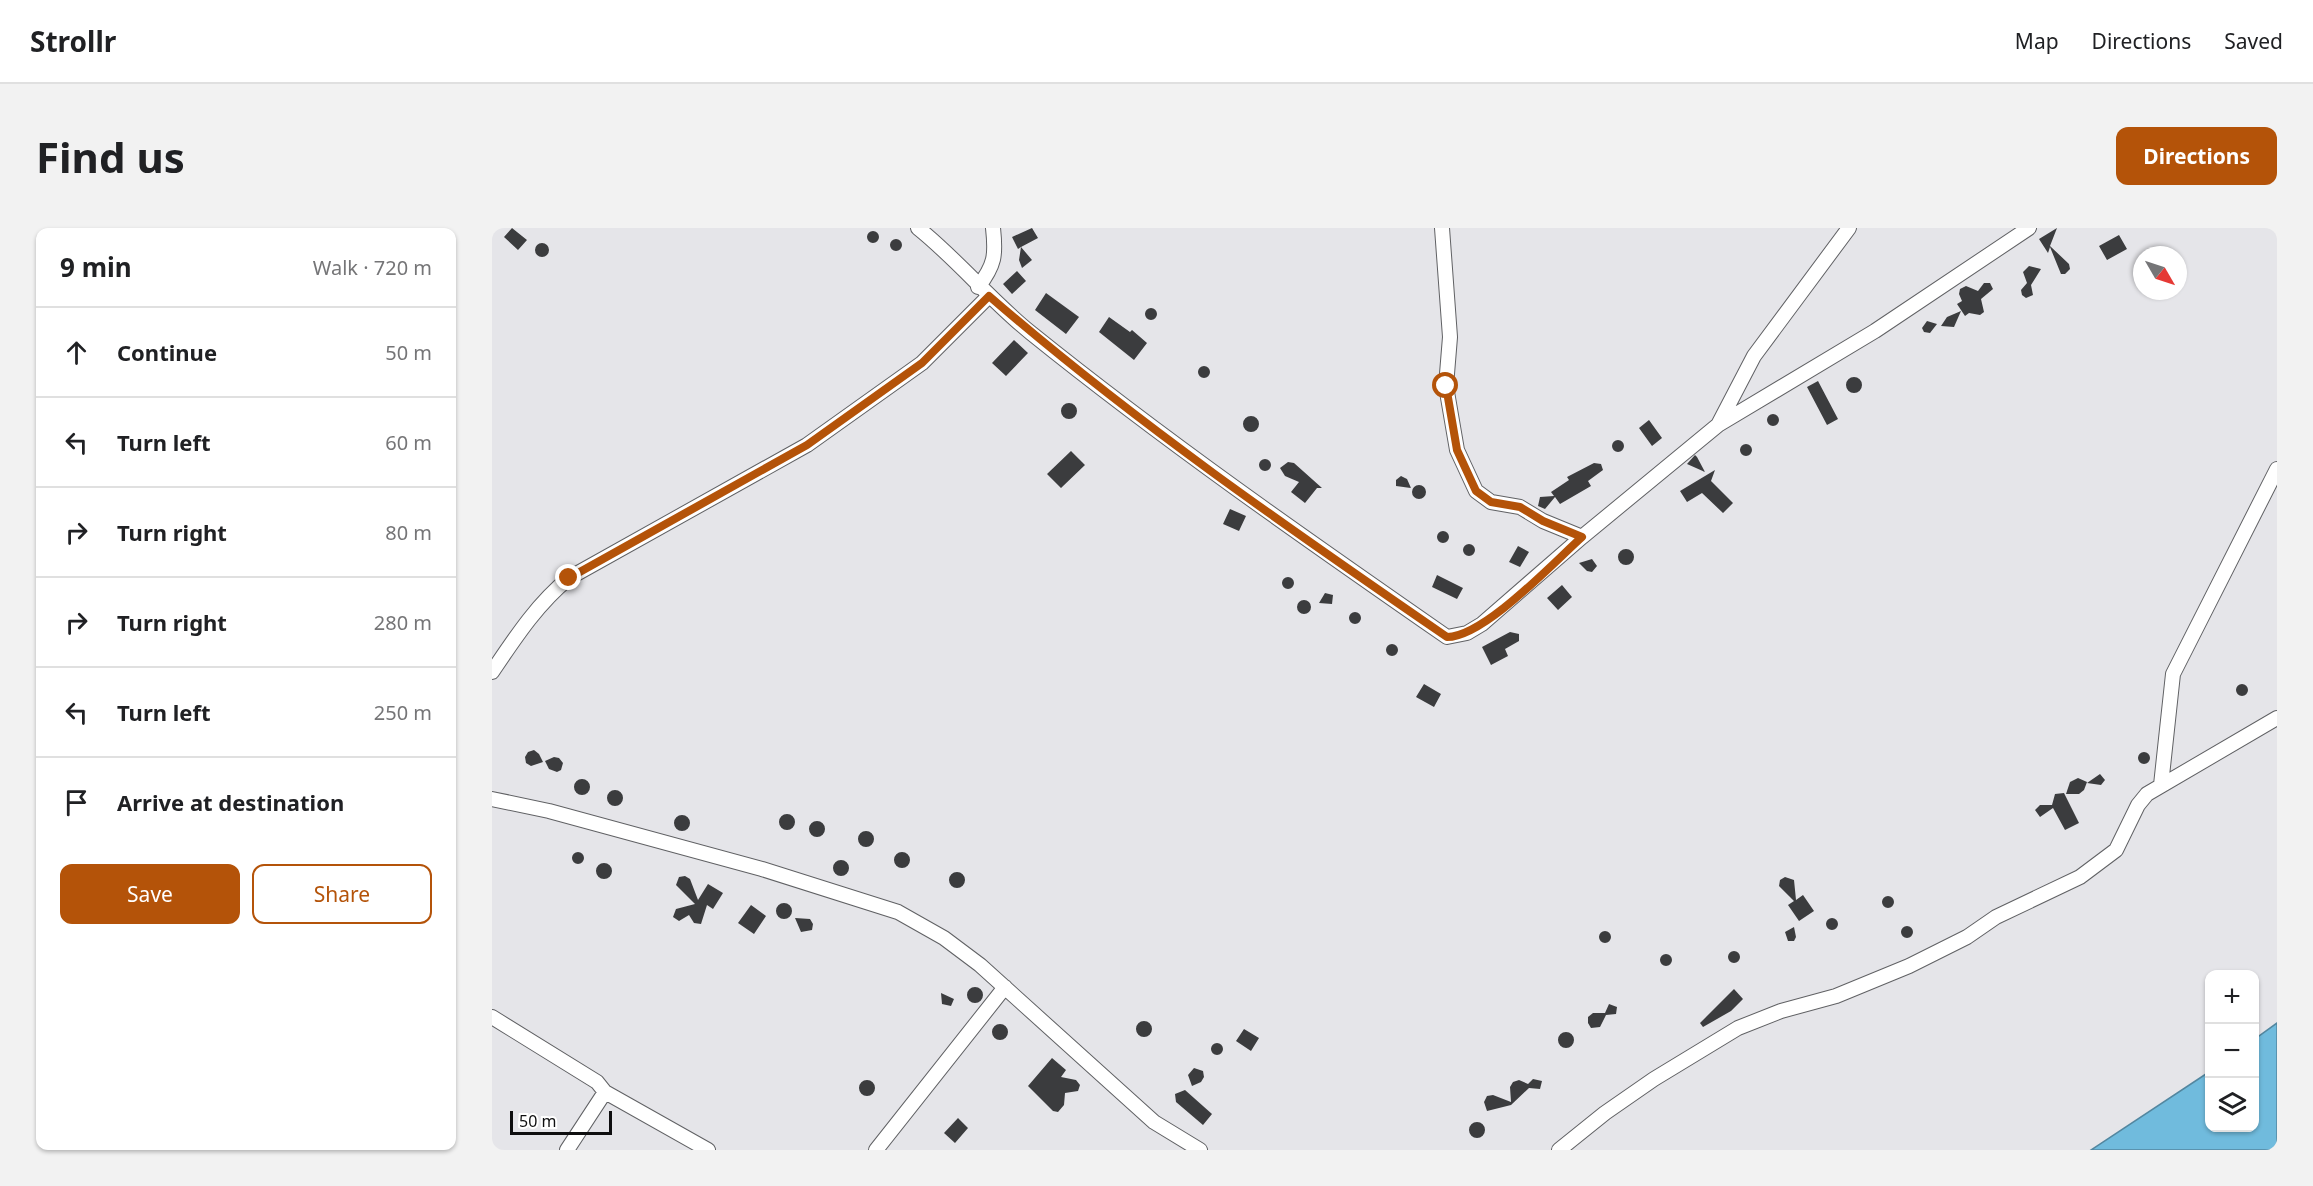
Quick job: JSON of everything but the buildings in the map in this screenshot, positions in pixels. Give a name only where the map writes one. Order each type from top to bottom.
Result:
[{"type":"street","points":[[918,228],[984,292],[1030,332],[1164,436],[1286,526],[1447,637],[1467,633],[1482,624],[1582,537],[1718,425],[1875,331],[2029,228]]},
{"type":"street","points":[[492,672],[527,621],[550,594],[569,578],[807,445],[922,363],[984,292],[996,254],[993,228]]},
{"type":"street","points":[[1442,228],[1450,337],[1446,386],[1457,450],[1476,491],[1491,502],[1520,507],[1543,521],[1582,537]]},
{"type":"street","points":[[1718,425],[1754,356],[1849,228]]},
{"type":"street","points":[[2161,785],[2173,674],[2277,469]]},
{"type":"street","points":[[1559,1150],[1605,1113],[1654,1079],[1738,1028],[1781,1011],[1836,996],[1909,966],[1967,937],[1996,917],[2080,877],[2116,850],[2138,805],[2147,794],[2277,718]]},
{"type":"street","points":[[492,800],[549,811],[762,869],[897,912],[944,938],[1005,987],[1154,1122],[1200,1150]]},
{"type":"street","points":[[876,1150],[1005,987]]},
{"type":"street","points":[[492,1017],[597,1082],[606,1092],[708,1150]]},
{"type":"street","points":[[567,1150],[606,1092]]},
{"type":"water","points":[[2277,1023],[2277,1150],[2091,1150],[2205,1075],[2205,1132],[2259,1132],[2259,1036]]},
{"type":"route","points":[[569,578],[807,445],[922,363],[989,296],[1030,332],[1164,436],[1286,526],[1447,637],[1456,637],[1482,624],[1522,592],[1582,537],[1543,521],[1520,507],[1491,502],[1476,491],[1457,450],[1446,386]]}]
